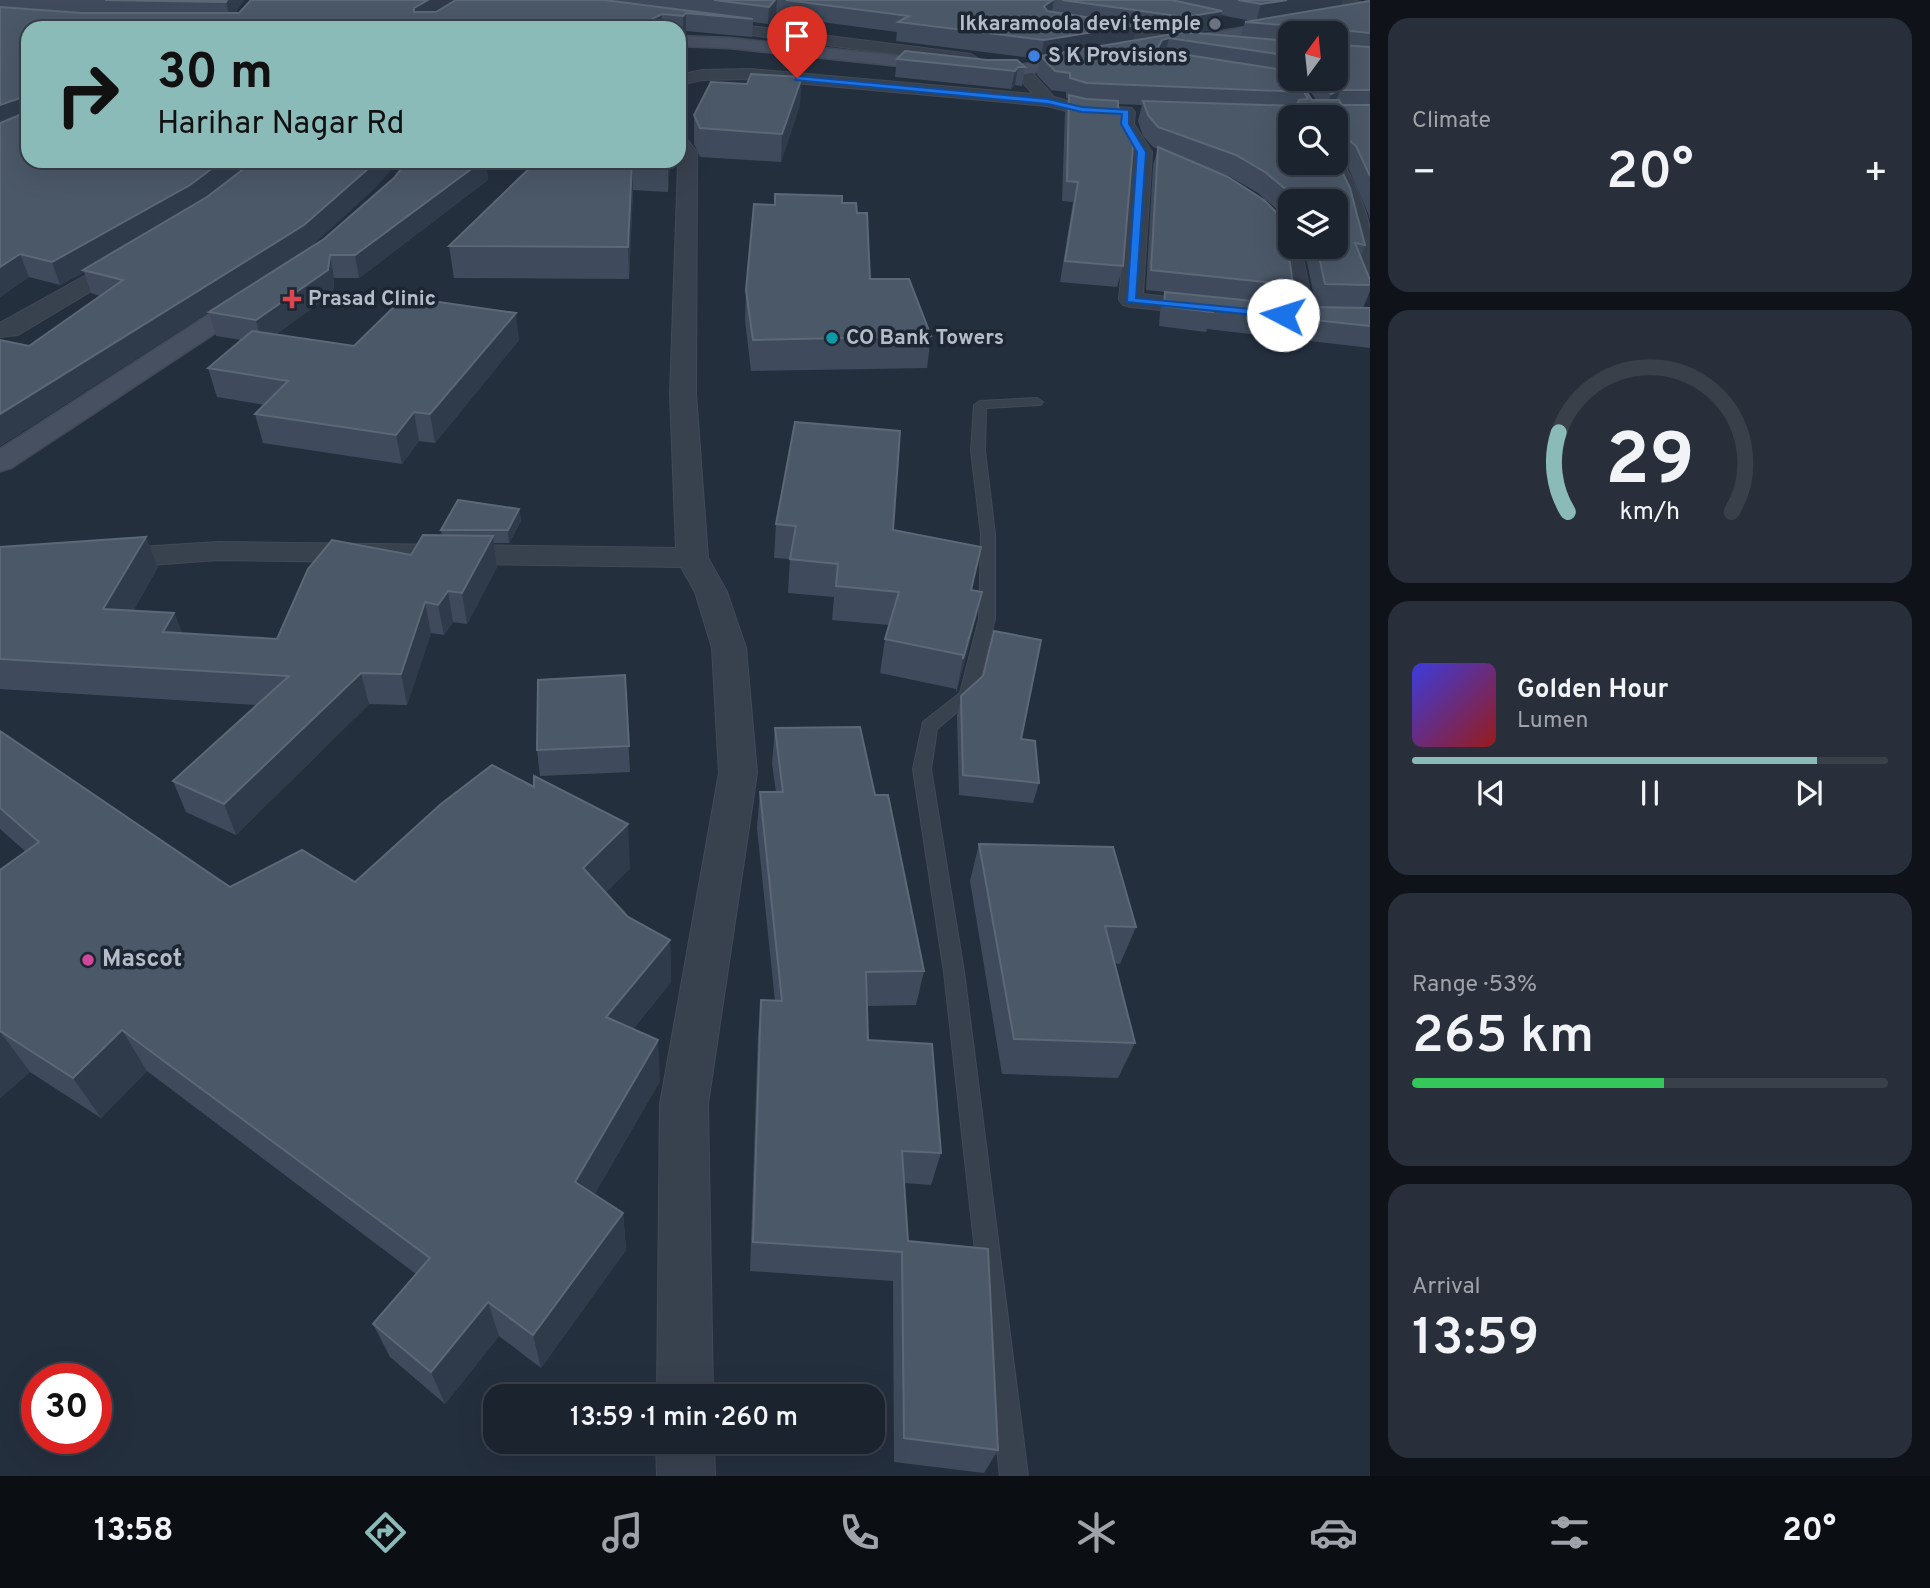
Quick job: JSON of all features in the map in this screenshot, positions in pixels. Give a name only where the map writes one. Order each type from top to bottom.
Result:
[{"type":"street","points":[[1340,0],[1369,10]]},
{"type":"street","points":[[686,41],[729,43],[984,70],[1020,70],[1369,10]]},
{"type":"street","points":[[1218,21],[1258,30]]},
{"type":"street","points":[[686,22],[1045,67]]},
{"type":"street","points":[[1064,26],[1184,43],[1278,51]]},
{"type":"street","points":[[1020,70],[1048,101]]},
{"type":"street","points":[[686,79],[710,74],[751,74],[1048,101],[1082,110],[1150,113]]},
{"type":"street","points":[[1126,112],[1125,124],[1151,155],[1130,300],[1238,311]]},
{"type":"street","points":[[685,1384],[684,1104],[738,773],[729,648],[711,592],[692,558],[683,394],[686,151]]},
{"type":"street","points":[[1339,175],[1354,209],[1370,269]]},
{"type":"street","points":[[1233,192],[1260,208],[1278,227]]},
{"type":"street","points":[[3,333],[146,248]]},
{"type":"street","points":[[1292,259],[1303,317]]},
{"type":"street","points":[[0,462],[275,283]]},
{"type":"street","points":[[1276,314],[1328,319]]},
{"type":"street","points":[[0,565],[218,551],[692,558]]},
{"type":"street","points":[[685,1454],[686,1476]]},
{"type":"lane","points":[[1014,1476],[954,972],[922,769],[929,726],[968,696],[987,619],[988,534],[978,451],[980,405],[1037,402]]},
{"type":"building","points":[[105,0],[227,0],[226,2]]},
{"type":"building","points":[[251,0],[428,0],[414,8],[414,12],[436,12],[456,0],[604,0],[753,19],[686,13],[683,16],[662,14],[648,21],[21,21],[21,98],[0,105],[0,7],[81,13],[239,13]]},
{"type":"building","points":[[714,0],[775,0],[769,7]]},
{"type":"building","points":[[786,0],[1053,0],[1044,6],[1047,11],[1137,25],[1044,40],[898,22],[909,16]]},
{"type":"building","points":[[1062,0],[1172,0],[1222,11],[1185,17]]},
{"type":"building","points":[[1238,0],[1287,0],[1261,4]]},
{"type":"building","points":[[1370,1],[1370,33],[1348,31],[1348,21],[1278,21],[1278,25],[1245,22]]},
{"type":"building","points":[[1185,32],[1278,40],[1278,54],[1169,38],[1162,40],[1158,47],[1162,51],[1278,69],[1278,91],[1087,83],[1070,78],[1070,73],[1055,71],[1041,56]]},
{"type":"building","points":[[1348,45],[1370,47],[1370,90],[1348,90]]},
{"type":"building","points":[[905,51],[987,60],[1017,60],[1025,67],[1018,67],[1015,71],[897,59]]},
{"type":"building","points":[[751,74],[802,77],[782,134],[700,128],[694,115],[711,82],[747,84]]},
{"type":"building","points":[[1280,91],[1306,91],[1312,100],[1339,100],[1342,105],[1297,105],[1299,100],[1308,99],[1304,92]]},
{"type":"building","points":[[1069,95],[1118,101],[1118,107],[1134,134],[1123,266],[1065,261],[1078,182],[1067,181]]},
{"type":"building","points":[[1143,101],[1278,105],[1278,175],[1344,175],[1350,188],[1365,245],[1355,243],[1370,285],[1325,284],[1320,259],[1348,259],[1348,189],[1285,189],[1265,172],[1236,155],[1158,127],[1148,115]]},
{"type":"building","points":[[1348,105],[1370,105],[1370,176],[1356,146],[1348,139]]},
{"type":"building","points":[[21,114],[21,168],[213,168],[190,185],[52,262],[20,254],[0,267],[0,123]]},
{"type":"building","points":[[1158,147],[1228,177],[1264,200],[1277,213],[1278,259],[1290,259],[1293,285],[1151,270]]},
{"type":"building","points":[[245,168],[369,168],[304,225],[0,414],[0,340],[29,346],[123,280],[83,270],[207,197]]},
{"type":"building","points":[[402,168],[473,168],[355,255],[330,255],[328,270],[256,320],[209,312],[324,239],[394,178]]},
{"type":"building","points":[[530,168],[632,168],[628,247],[449,246]]},
{"type":"building","points":[[775,194],[842,196],[842,203],[856,203],[857,213],[867,213],[870,279],[909,279],[931,336],[753,340],[746,290],[754,204],[775,205]]},
{"type":"building","points":[[1165,292],[1311,307],[1370,308],[1370,326],[1164,306]]},
{"type":"building","points":[[404,297],[516,313],[430,414],[414,412],[396,435],[255,414],[288,381],[208,368],[252,331],[354,346]]},
{"type":"building","points":[[795,422],[900,431],[893,530],[981,547],[971,590],[982,592],[963,659],[963,655],[885,639],[899,592],[836,586],[838,564],[790,559],[796,526],[776,524]]},
{"type":"building","points":[[458,500],[519,509],[508,530],[441,530]]},
{"type":"building","points":[[423,535],[493,536],[462,593],[448,591],[438,605],[425,602],[401,674],[361,673],[224,804],[173,781],[289,676],[0,659],[0,547],[146,537],[103,609],[174,613],[163,632],[277,639],[308,569],[332,540],[411,555]]},
{"type":"building","points":[[994,631],[1041,640],[1021,739],[1035,741],[1039,783],[963,775],[961,696],[983,676]]},
{"type":"building","points":[[625,675],[629,746],[537,750],[538,680]]},
{"type":"building","points":[[860,727],[875,795],[888,795],[924,971],[866,972],[868,1040],[932,1044],[941,1153],[902,1151],[908,1241],[988,1249],[998,1450],[904,1438],[902,1252],[753,1242],[761,1000],[782,1001],[760,792],[783,792],[775,728]]},
{"type":"building","points":[[0,731],[230,887],[302,850],[355,882],[441,804],[492,765],[534,787],[534,776],[628,824],[583,868],[628,917],[670,940],[606,1017],[658,1040],[575,1182],[623,1213],[533,1335],[488,1302],[431,1372],[373,1324],[430,1258],[122,1030],[73,1078],[0,1031],[0,870],[39,842],[0,808]]},
{"type":"building","points":[[979,844],[1113,847],[1136,927],[1105,926],[1135,1043],[1014,1039]]},
{"type":"place","name":"Ikkaramoola devi temple","points":[[1215,24]]},
{"type":"place","name":"S K Provisions","points":[[1034,56]]},
{"type":"place","name":"Prasad Clinic","points":[[292,299]]},
{"type":"place","name":"CO Bank Towers","points":[[832,338]]},
{"type":"place","name":"Mascot","points":[[88,960]]},
{"type":"route","points":[[797,78],[1048,101],[1082,110],[1126,112],[1125,124],[1142,152],[1130,300],[1283,315]]}]
